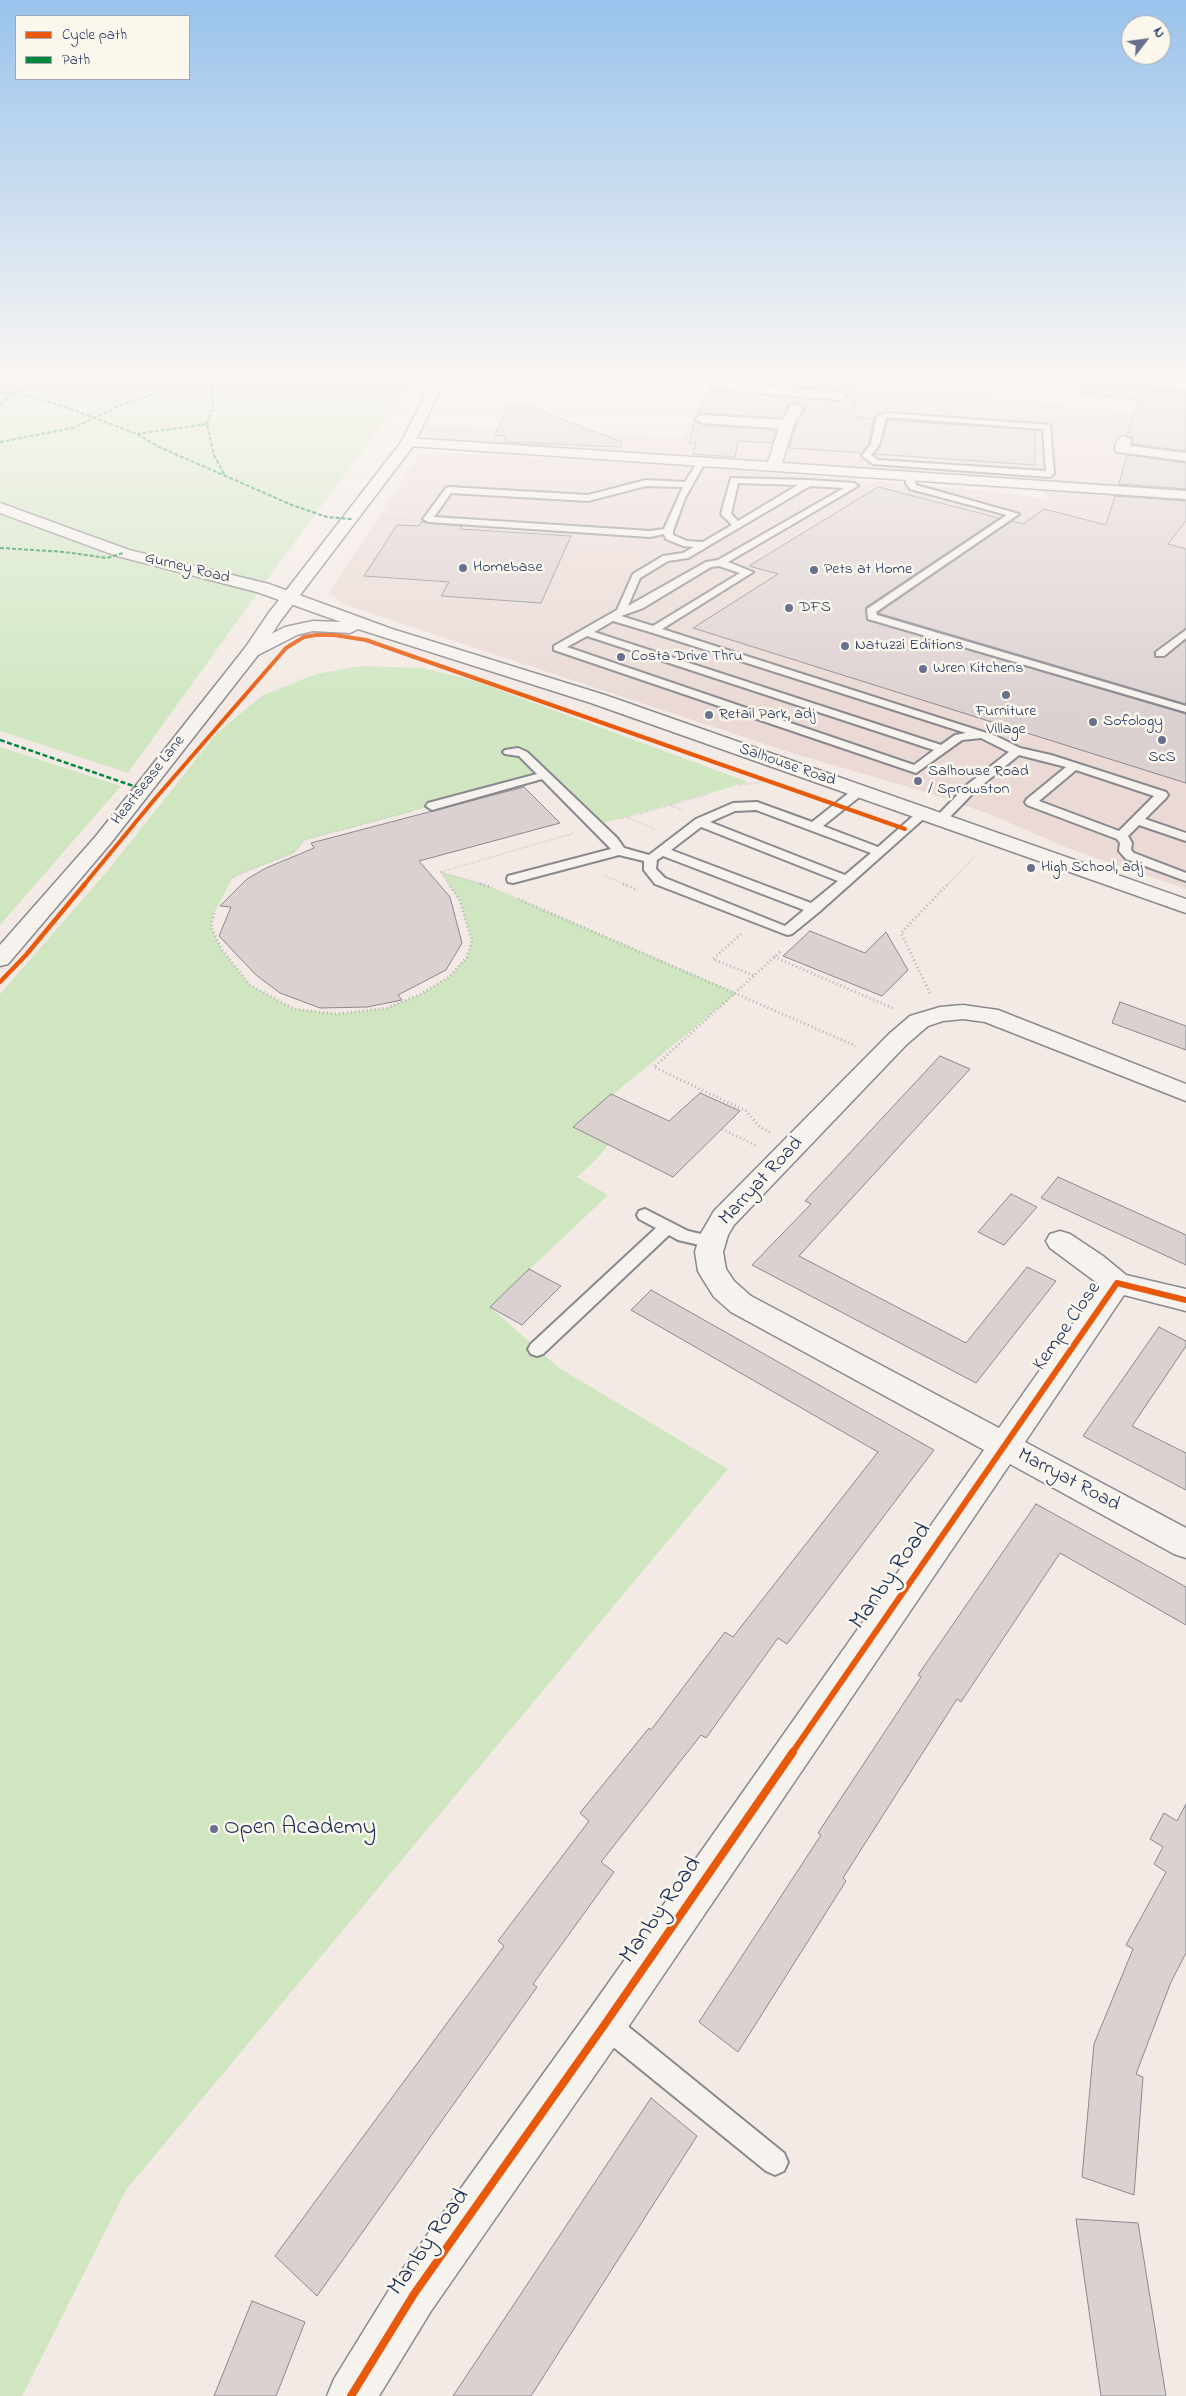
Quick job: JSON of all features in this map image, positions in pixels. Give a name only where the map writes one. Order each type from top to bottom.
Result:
[{"type":"main road","name":"Heartsease Lane","points":[[0,959],[103,840],[252,652],[290,597],[375,488]]},
{"type":"main road","points":[[1082,488],[1186,495]]},
{"type":"main road","name":"Gurney Road","points":[[0,508],[122,553],[245,583],[290,597]]},
{"type":"main road","name":"Salhouse Road","points":[[290,597],[386,633],[598,699],[1186,906]]},
{"type":"main road","name":"Salhouse Road","points":[[252,652],[291,631],[313,626],[335,626],[386,633]]},
{"type":"main road","points":[[929,1018],[963,1012],[989,1015],[1186,1093]]},
{"type":"main road","name":"Marryat Road","points":[[929,1018],[880,1057],[724,1218],[709,1252],[712,1271],[724,1288],[741,1304],[1186,1544]]},
{"type":"main road","name":"Kempe Close","points":[[1060,1241],[1093,1263],[1117,1283],[1186,1300]]},
{"type":"main road","name":"Kempe Close","points":[[1003,1447],[1117,1283]]},
{"type":"main road","name":"Manby Road","points":[[351,2396],[414,2294],[605,2024],[1003,1447]]},
{"type":"lane","points":[[428,519],[450,490],[588,498],[627,488]]},
{"type":"lane","points":[[686,488],[668,531],[669,537],[677,541],[705,545]]},
{"type":"lane","points":[[732,488],[726,514],[734,527],[764,538]]},
{"type":"lane","points":[[616,614],[636,576],[666,558],[685,556],[800,488]]},
{"type":"lane","points":[[720,564],[851,488]]},
{"type":"lane","points":[[914,488],[1014,514],[871,612],[872,617],[1186,709]]},
{"type":"lane","points":[[428,519],[650,534],[668,531]]},
{"type":"lane","points":[[650,534],[666,552],[666,558]]},
{"type":"lane","points":[[654,630],[748,572],[720,564],[709,564],[639,606],[616,614],[558,648],[916,769],[964,736],[992,738]]},
{"type":"lane","points":[[616,614],[654,630],[992,738],[1017,751],[1074,766],[1162,795],[1121,836]]},
{"type":"lane","points":[[585,632],[942,750]]},
{"type":"lane","points":[[1160,654],[1186,633]]},
{"type":"lane","points":[[741,710],[793,674]]},
{"type":"lane","points":[[509,752],[518,751],[523,754],[613,841],[619,851]]},
{"type":"lane","points":[[878,851],[757,806],[733,807],[700,822],[651,859],[650,870],[660,881],[787,931],[814,910],[878,851],[932,816],[1017,751]]},
{"type":"lane","points":[[1074,766],[1031,802],[1121,836],[1126,843],[1125,851],[1130,856],[1186,876]]},
{"type":"lane","points":[[432,806],[545,775]]},
{"type":"lane","points":[[814,827],[859,791]]},
{"type":"lane","points":[[1137,820],[1186,837]]},
{"type":"lane","points":[[700,822],[847,880]]},
{"type":"lane","points":[[513,879],[619,851],[651,859]]},
{"type":"lane","points":[[662,851],[814,910]]},
{"type":"lane","points":[[645,1215],[684,1236],[712,1242]]},
{"type":"lane","points":[[537,1349],[667,1227]]},
{"type":"lane","points":[[605,2024],[775,2162]]},
{"type":"path","points":[[352,519],[428,519]]},
{"type":"path","points":[[732,787],[748,782],[774,781],[792,768]]},
{"type":"path","points":[[441,872],[714,792]]},
{"type":"path","points":[[233,877],[295,852],[304,840],[432,806]]},
{"type":"path","points":[[626,817],[678,839]]},
{"type":"path","points":[[929,1018],[900,933],[992,837]]},
{"type":"path","points":[[441,872],[495,889]]},
{"type":"path","points":[[214,913],[211,927],[222,950],[250,985],[294,1009],[337,1014],[387,1008],[421,994],[449,977],[467,957],[472,941],[460,901],[441,872]]},
{"type":"path","points":[[600,875],[641,891]]},
{"type":"path","points":[[511,896],[880,1057]]},
{"type":"path","points":[[735,929],[743,932],[713,959],[755,976]]},
{"type":"path","points":[[787,931],[788,944],[737,993],[654,1067],[746,1111],[760,1127],[789,1151]]},
{"type":"path","points":[[774,957],[878,1000],[929,1018]]},
{"type":"path","points":[[722,1129],[789,1151]]},
{"type":"shaded area","points":[[397,488],[951,488],[1011,493],[1049,500],[1041,488],[1186,488],[1186,889],[1070,849],[989,814],[926,792],[795,754],[343,604],[329,592]]},
{"type":"green space","points":[[0,488],[335,488],[128,773],[0,731]]},
{"type":"green space","name":"Open Academy","points":[[361,666],[423,668],[475,681],[748,782],[597,825],[533,773],[429,802],[432,806],[304,840],[295,852],[233,877],[214,913],[211,927],[222,950],[250,985],[294,1009],[337,1014],[387,1008],[421,994],[449,977],[467,957],[472,941],[460,901],[441,872],[489,886],[737,993],[573,1127],[608,1145],[597,1159],[577,1177],[608,1195],[490,1307],[559,1368],[728,1469],[126,2190],[22,2396],[0,2396],[0,994],[109,869],[217,733],[263,695],[316,674]]},
{"type":"green space","points":[[0,747],[121,786],[0,925]]},
{"type":"building","points":[[877,488],[999,518],[866,607],[867,620],[1186,714],[1186,783],[693,628],[778,574],[749,566]]},
{"type":"building","points":[[1115,496],[1186,501],[1186,521],[1168,544],[1186,549],[1186,628],[1154,652],[1155,657],[1165,657],[1186,640],[1186,704],[878,613],[1012,521],[1023,524],[1044,509],[1106,525]]},
{"type":"building","name":"Homebase","points":[[421,522],[462,526],[460,529],[571,536],[541,603],[441,596],[449,582],[364,576],[397,525],[419,526]]},
{"type":"building","points":[[524,787],[560,823],[419,861],[450,897],[462,943],[446,970],[398,995],[402,1000],[367,1007],[320,1008],[280,993],[256,975],[219,936],[231,907],[220,906],[247,879],[266,868],[314,848],[311,843]]},
{"type":"building","points":[[810,931],[865,953],[886,932],[908,970],[882,996],[783,956]]},
{"type":"building","points":[[1120,1002],[1186,1026],[1186,1050],[1112,1023]]},
{"type":"building","points":[[940,1056],[970,1069],[799,1256],[966,1343],[1027,1267],[1056,1281],[976,1383],[752,1265],[811,1204],[805,1201]]},
{"type":"building","points":[[700,1093],[740,1111],[673,1177],[573,1127],[611,1094],[669,1121]]},
{"type":"building","points":[[1058,1177],[1186,1235],[1186,1265],[1041,1198]]},
{"type":"building","points":[[1011,1194],[1037,1207],[1004,1245],[978,1232]]},
{"type":"building","points":[[529,1269],[561,1286],[522,1325],[490,1307]]},
{"type":"building","points":[[651,1290],[934,1450],[787,1644],[778,1638],[706,1738],[701,1735],[601,1862],[614,1872],[533,1984],[537,1987],[317,2296],[275,2256],[504,1946],[498,1941],[589,1821],[580,1813],[649,1728],[651,1730],[725,1632],[733,1637],[878,1452],[631,1310]]},
{"type":"building","points":[[1159,1327],[1186,1341],[1186,1346],[1132,1426],[1186,1453],[1186,1490],[1083,1436]]},
{"type":"building","points":[[1036,1504],[1186,1587],[1186,1625],[1060,1553],[961,1702],[957,1699],[843,1878],[846,1881],[738,2052],[699,2022],[821,1835],[818,1833],[921,1677],[918,1675]]},
{"type":"building","points":[[1186,1804],[1186,1953],[1171,1982],[1136,2074],[1143,2077],[1134,2195],[1082,2177],[1094,2044],[1133,1949],[1126,1945],[1166,1872],[1154,1864],[1163,1847],[1150,1839],[1164,1813],[1177,1821]]},
{"type":"building","points":[[651,2098],[697,2136],[531,2396],[453,2396]]},
{"type":"building","points":[[1076,2219],[1138,2223],[1166,2396],[1101,2396]]},
{"type":"building","points":[[252,2301],[305,2322],[276,2396],[214,2396]]},
{"type":"marked path","points":[[253,488],[292,505],[327,517],[352,519]]},
{"type":"marked path","points":[[0,548],[65,552],[107,558],[123,553]]},
{"type":"marked path","points":[[0,740],[142,789]]},
{"type":"cycle path","points":[[0,982],[26,955],[154,800],[286,648],[304,637],[334,635],[366,640],[905,829]]},
{"type":"cycle path","points":[[351,2396],[414,2294],[605,2024],[1117,1283],[1186,1300]]},
{"type":"place","name":"Homebase","points":[[463,568]]},
{"type":"place","name":"Pets at Home","points":[[814,570]]},
{"type":"place","name":"DFS","points":[[789,608]]},
{"type":"place","name":"Natuzzi Editions","points":[[845,646]]},
{"type":"place","name":"Costa Drive Thru","points":[[621,657]]},
{"type":"place","name":"Wren Kitchens","points":[[923,669]]},
{"type":"place","name":"Furniture Village","points":[[1006,695]]},
{"type":"place","name":"Retail Park, adj","points":[[709,715]]},
{"type":"place","name":"Sofology","points":[[1093,722]]},
{"type":"place","name":"ScS","points":[[1162,740]]},
{"type":"place","name":"Salhouse Road / Sprowston","points":[[918,781]]},
{"type":"place","name":"High School, adj","points":[[1031,868]]},
{"type":"place","name":"Open Academy","points":[[214,1829]]}]
